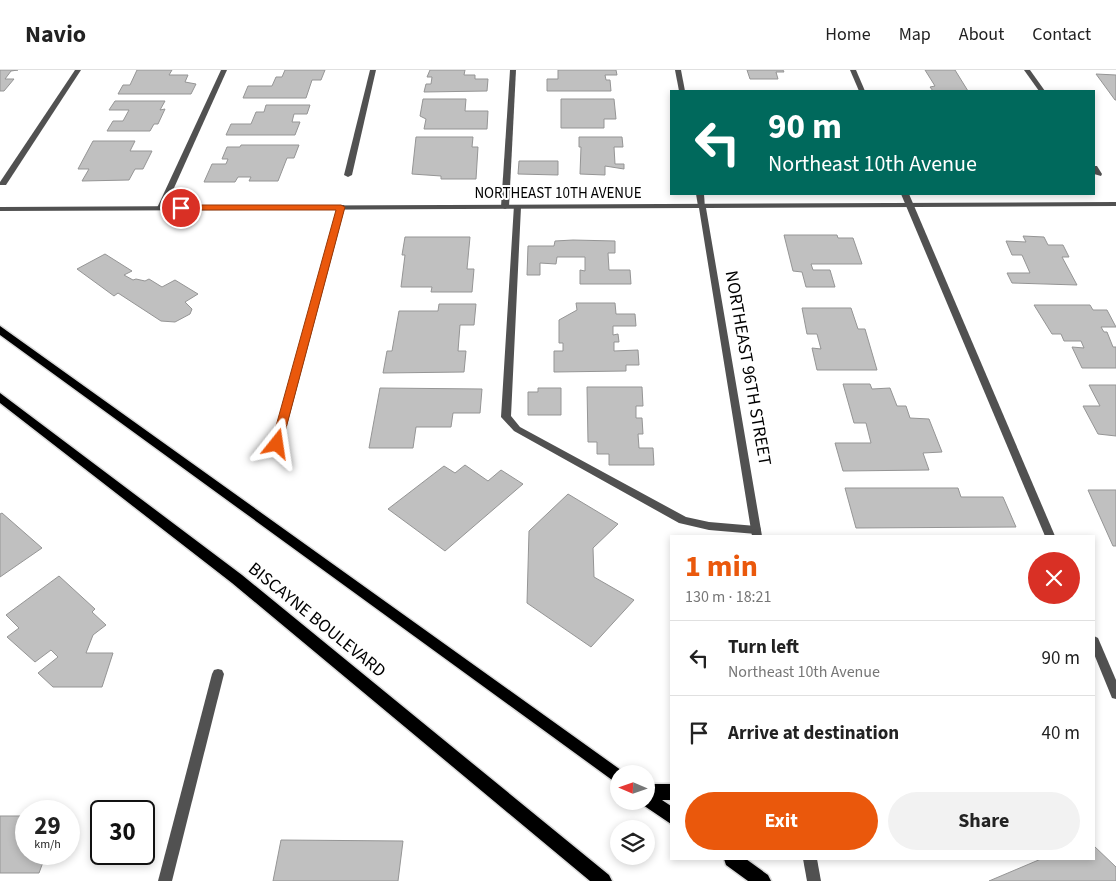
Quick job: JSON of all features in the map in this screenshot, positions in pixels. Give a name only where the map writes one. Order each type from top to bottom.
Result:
[{"type":"main road","points":[[0,330],[610,771]]},
{"type":"main road","name":"BISCAYNE BOULEVARD","points":[[0,397],[237,579],[603,881]]},
{"type":"main road","points":[[655,792],[670,792]]},
{"type":"main road","points":[[655,804],[670,815]]},
{"type":"main road","points":[[733,860],[762,881]]},
{"type":"street","points":[[3,182],[78,70]]},
{"type":"street","points":[[161,208],[224,70]]},
{"type":"street","points":[[348,175],[373,70]]},
{"type":"street","points":[[505,207],[513,70]]},
{"type":"street","points":[[678,70],[682,90]]},
{"type":"street","points":[[853,70],[862,90]]},
{"type":"street","points":[[1027,70],[1041,90]]},
{"type":"street","name":"NORTHEAST 96TH STREET","points":[[700,195],[757,533]]},
{"type":"street","points":[[905,195],[1050,535]]},
{"type":"street","name":"NORTHEAST 10TH AVENUE","points":[[0,209],[1116,204]]},
{"type":"street","points":[[277,444],[341,207]]},
{"type":"street","points":[[517,207],[506,417],[517,429],[683,520],[701,525],[757,533]]},
{"type":"street","points":[[1095,643],[1116,694]]},
{"type":"street","points":[[165,881],[218,674]]},
{"type":"street","points":[[810,860],[814,881]]},
{"type":"building","points":[[0,70],[18,70],[11,71],[5,79],[14,79],[4,91],[0,91]]},
{"type":"building","points":[[137,70],[172,70],[169,75],[188,75],[185,82],[196,84],[191,94],[118,94],[123,85],[130,85]]},
{"type":"building","points":[[285,70],[325,70],[321,80],[312,80],[306,98],[243,98],[248,86],[272,86],[276,77],[282,77]]},
{"type":"building","points":[[430,70],[465,70],[464,75],[475,75],[475,79],[488,79],[487,91],[424,92],[426,84],[431,84],[432,77],[427,77]]},
{"type":"building","points":[[558,70],[616,70],[617,75],[605,75],[606,80],[610,80],[611,91],[547,91],[547,79],[558,79]]},
{"type":"building","points":[[747,70],[783,70],[784,72],[776,72],[778,79],[750,79]]},
{"type":"building","points":[[925,70],[955,70],[967,90],[932,90],[930,87],[935,86]]},
{"type":"building","points":[[1096,74],[1116,75],[1116,100],[1115,100]]},
{"type":"building","points":[[423,99],[466,99],[465,111],[488,111],[487,129],[424,129],[426,119],[420,116]]},
{"type":"building","points":[[561,99],[614,99],[616,119],[604,119],[604,128],[561,128]]},
{"type":"building","points":[[115,101],[165,101],[160,110],[165,109],[158,124],[154,124],[150,131],[107,131],[113,121],[123,121],[129,110],[109,110]]},
{"type":"building","points":[[266,105],[310,105],[307,114],[294,114],[292,122],[300,122],[295,135],[226,135],[231,124],[251,124],[256,112],[264,112]]},
{"type":"building","points":[[416,137],[473,137],[472,147],[478,147],[476,179],[441,179],[441,176],[412,174]]},
{"type":"building","points":[[579,137],[622,137],[623,147],[614,147],[615,164],[624,164],[624,169],[605,166],[605,175],[580,174],[581,147],[579,147]]},
{"type":"building","points":[[93,141],[135,141],[130,151],[152,151],[143,169],[135,169],[129,180],[82,181],[89,169],[78,169]]},
{"type":"building","points":[[241,145],[299,145],[294,158],[287,158],[278,181],[249,181],[251,177],[238,177],[235,182],[204,182],[212,164],[226,164],[228,159],[222,159],[227,147],[240,147]]},
{"type":"building","points":[[519,161],[558,161],[558,175],[518,174]]},
{"type":"building","points":[[784,235],[837,235],[838,238],[853,238],[862,264],[811,264],[813,270],[830,270],[835,287],[806,287],[802,272],[793,271]]},
{"type":"building","points":[[1023,236],[1044,237],[1048,245],[1063,245],[1069,257],[1062,257],[1077,285],[1012,283],[1007,273],[1030,273],[1022,255],[1012,255],[1006,241],[1026,242]]},
{"type":"building","points":[[405,237],[470,237],[467,269],[474,269],[472,292],[431,292],[432,287],[401,287],[405,255],[402,255]]},
{"type":"building","points":[[555,241],[615,241],[615,253],[608,253],[609,270],[630,270],[631,284],[580,284],[580,270],[585,271],[585,257],[557,257],[556,264],[540,263],[540,275],[527,275],[528,246],[554,246]]},
{"type":"building","points":[[105,254],[132,271],[124,275],[133,280],[145,281],[149,279],[162,287],[175,280],[198,294],[185,302],[192,309],[190,314],[175,322],[161,321],[118,293],[114,296],[77,269]]},
{"type":"building","points":[[576,303],[615,303],[616,314],[635,314],[636,326],[613,326],[613,335],[618,334],[619,342],[614,342],[614,351],[638,350],[639,365],[626,365],[626,371],[554,372],[554,351],[563,351],[563,343],[559,343],[559,320],[577,310]]},
{"type":"building","points":[[439,304],[476,304],[474,325],[460,325],[458,351],[466,351],[464,372],[383,373],[387,351],[392,351],[399,311],[438,311]]},
{"type":"building","points":[[1034,305],[1090,305],[1093,310],[1107,310],[1116,327],[1101,327],[1104,332],[1107,332],[1113,347],[1116,347],[1116,368],[1082,368],[1072,347],[1084,348],[1081,341],[1064,341],[1061,334],[1052,334]]},
{"type":"building","points":[[802,308],[851,308],[858,329],[865,329],[877,370],[817,370],[812,348],[821,349],[817,334],[807,334]]},
{"type":"building","points":[[843,384],[870,384],[872,389],[890,388],[897,406],[906,406],[910,418],[929,419],[942,452],[923,453],[929,470],[843,471],[835,443],[871,443],[866,423],[854,423]]},
{"type":"building","points":[[1089,385],[1116,385],[1116,436],[1098,434],[1083,406],[1100,406]]},
{"type":"building","points":[[587,387],[642,387],[643,406],[636,406],[636,418],[642,418],[643,434],[638,434],[639,448],[653,448],[654,465],[609,465],[609,454],[597,454],[597,442],[588,442]]},
{"type":"building","points":[[380,388],[482,389],[480,413],[453,413],[451,427],[416,427],[413,448],[369,448]]},
{"type":"building","points":[[538,388],[561,388],[561,415],[528,415],[528,392],[538,392]]},
{"type":"building","points":[[465,465],[488,481],[501,470],[523,484],[445,551],[388,509],[444,466],[455,473]]},
{"type":"building","points":[[845,488],[958,488],[961,497],[1003,497],[1016,527],[856,528]]},
{"type":"building","points":[[1088,490],[1116,490],[1116,546],[1113,546]]},
{"type":"building","points":[[568,494],[618,524],[593,548],[594,577],[634,600],[591,647],[527,603],[529,531]]},
{"type":"building","points":[[2,513],[42,548],[0,577],[0,514]]},
{"type":"building","points":[[59,576],[95,609],[92,612],[106,625],[93,635],[86,653],[113,653],[102,687],[53,687],[38,673],[58,657],[51,650],[35,662],[7,637],[19,628],[6,615]]},
{"type":"building","points":[[0,816],[15,816],[15,865],[42,865],[39,873],[0,873]]},
{"type":"building","points":[[281,840],[403,841],[398,881],[273,881]]},
{"type":"building","points":[[1095,847],[1116,867],[1116,881],[989,881],[1039,860],[1095,860]]},
{"type":"route","points":[[181,208],[341,207],[277,444]]}]
